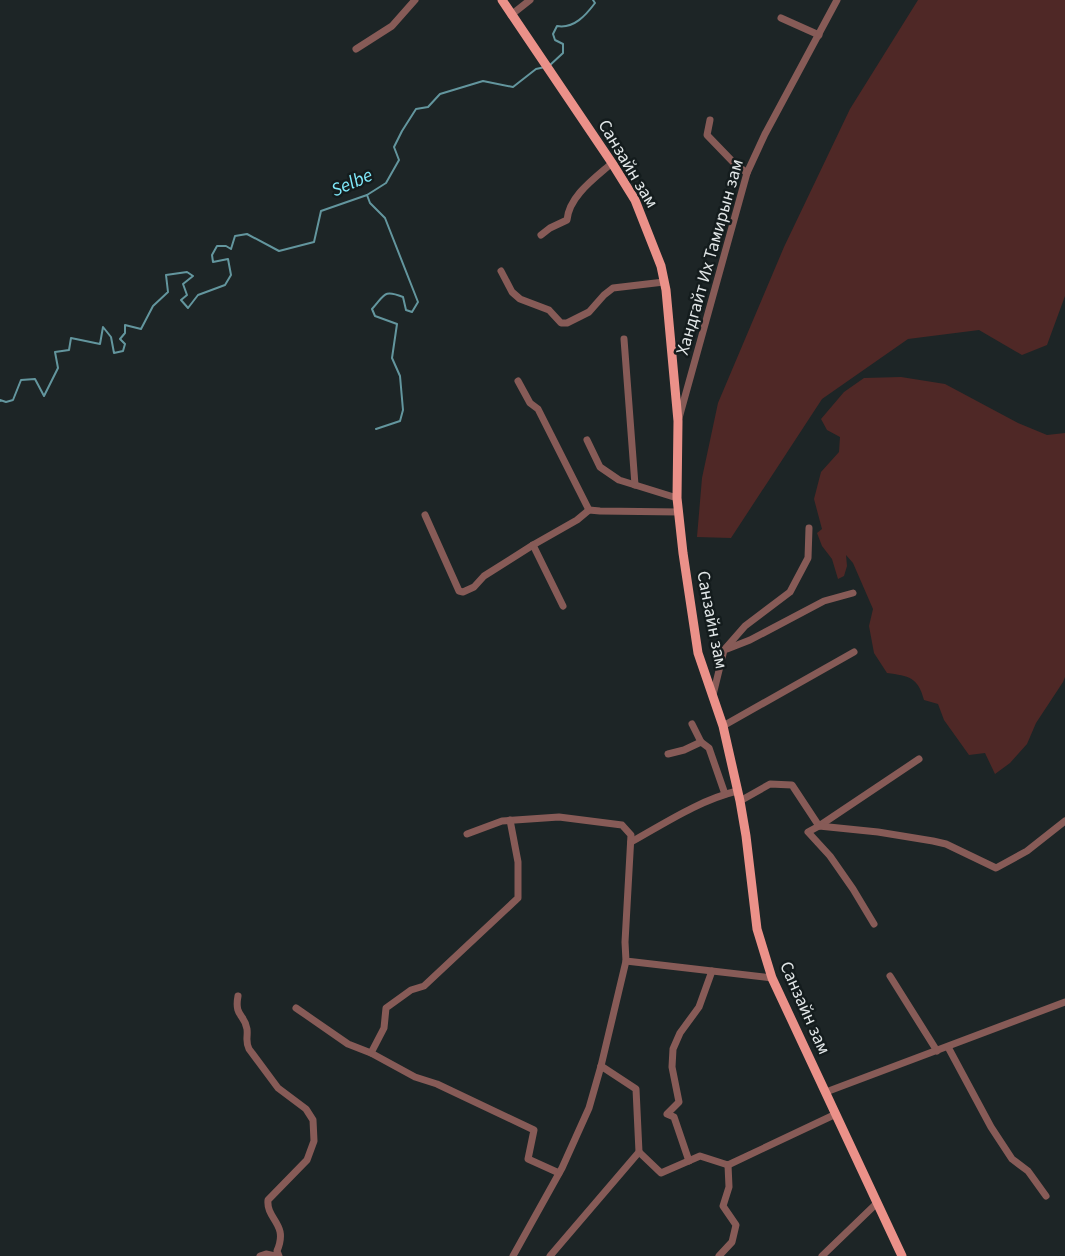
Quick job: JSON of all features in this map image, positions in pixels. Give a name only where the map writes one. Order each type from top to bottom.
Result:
[{"type":"main road","name":"Санзайн зам","points":[[502,0],[635,200],[661,266],[678,421],[677,498],[698,653],[723,726],[740,801],[757,929],[772,978],[901,1255]]},
{"type":"street","points":[[356,50],[392,26],[415,0]]},
{"type":"street","points":[[512,15],[530,0]]},
{"type":"street","name":"Хандгайт Их Тамирын зам","points":[[678,421],[747,173],[765,134],[837,0]]},
{"type":"street","points":[[781,18],[819,35]]},
{"type":"street","points":[[710,120],[707,135],[734,163],[747,173]]},
{"type":"street","points":[[540,235],[567,220],[567,212],[572,202],[612,163]]},
{"type":"street","points":[[501,271],[512,292],[520,299],[549,310],[561,323],[567,323],[589,312],[613,288],[664,282]]},
{"type":"street","points":[[624,339],[635,485]]},
{"type":"street","points":[[518,381],[530,403],[538,409],[589,510]]},
{"type":"street","points":[[587,440],[600,467],[619,480],[677,498]]},
{"type":"street","points":[[589,510],[600,512],[679,512]]},
{"type":"street","points":[[425,514],[459,591],[463,592],[474,586],[484,576],[577,520],[589,510]]},
{"type":"street","points":[[713,695],[724,650],[745,626],[790,592],[808,558],[809,528]]},
{"type":"street","points":[[533,545],[563,606]]},
{"type":"street","points":[[724,650],[750,640],[824,601],[853,593]]},
{"type":"street","points":[[723,726],[854,652]]},
{"type":"street","points":[[692,724],[701,742],[709,748],[726,794]]},
{"type":"street","points":[[668,754],[684,750],[701,742]]},
{"type":"street","points":[[874,924],[830,856],[808,832],[919,759]]},
{"type":"street","points":[[740,801],[770,784],[792,784],[819,826]]},
{"type":"street","points":[[631,842],[679,815],[737,791]]},
{"type":"street","points":[[467,834],[502,821],[558,817],[622,825],[629,832],[631,842],[625,942],[626,961],[601,1066],[589,1108],[558,1173],[513,1256]]},
{"type":"street","points":[[371,1053],[384,1028],[386,1008],[411,990],[424,986],[518,898],[518,862],[510,820]]},
{"type":"street","points":[[819,826],[878,832],[946,844],[996,868],[1027,851],[1065,821]]},
{"type":"street","points":[[626,961],[772,978]]},
{"type":"street","points":[[688,1161],[674,1117],[667,1114],[680,1102],[673,1081],[672,1058],[680,1032],[699,1007],[712,971]]},
{"type":"street","points":[[890,976],[937,1051]]},
{"type":"street","points":[[238,996],[237,1012],[247,1028],[246,1042],[248,1049],[278,1088],[306,1109],[313,1120],[314,1142],[307,1160],[268,1200],[268,1206],[281,1234],[281,1241],[277,1251],[279,1256]]},
{"type":"street","points":[[826,1092],[1065,1002]]},
{"type":"street","points":[[296,1008],[348,1044],[534,1130],[528,1159],[558,1173]]},
{"type":"street","points":[[948,1047],[991,1127],[1012,1158],[1028,1171],[1046,1196]]},
{"type":"street","points":[[550,1256],[639,1152],[636,1088],[601,1066]]},
{"type":"street","points":[[639,1152],[661,1173],[700,1156],[728,1165],[836,1114]]},
{"type":"street","points":[[719,1256],[732,1242],[736,1225],[723,1206],[729,1187],[728,1165]]},
{"type":"street","points":[[822,1256],[877,1203]]},
{"type":"street","points":[[260,1256],[266,1254],[274,1256]]},
{"type":"shaded area","points":[[918,0],[1065,0],[1065,296],[1047,345],[1022,355],[979,330],[908,339],[822,399],[731,538],[697,537],[702,478],[718,403],[784,247],[850,109]]},
{"type":"shaded area","points":[[901,377],[945,384],[1018,423],[1047,435],[1065,433],[1065,677],[1036,723],[1027,744],[1010,763],[995,774],[985,753],[969,755],[944,720],[938,704],[924,700],[919,686],[912,679],[887,673],[874,653],[869,626],[873,609],[853,563],[846,555],[847,566],[844,576],[838,579],[832,559],[822,546],[817,533],[822,529],[814,499],[821,472],[839,452],[840,437],[827,430],[821,419],[844,392],[864,378]]},
{"type":"waterway","name":"Selbe","points":[[549,66],[563,53],[563,44],[555,40],[553,34],[557,26],[569,25],[579,20],[595,3],[593,0]]},
{"type":"waterway","name":"Selbe","points":[[0,401],[13,400],[21,380],[35,379],[44,396],[58,368],[55,352],[69,350],[71,338],[100,344],[103,327],[111,337],[114,353],[123,351],[125,344],[120,339],[125,333],[125,325],[141,329],[153,306],[168,292],[166,275],[187,272],[193,276],[183,284],[187,295],[181,300],[188,308],[198,295],[225,285],[231,275],[228,259],[213,262],[212,255],[217,246],[226,246],[231,249],[235,236],[247,234],[279,251],[314,242],[321,211],[367,195],[386,183],[399,160],[394,147],[402,131],[416,109],[428,107],[440,94],[483,81],[513,87],[536,69],[545,67]]},
{"type":"waterway","points":[[367,195],[370,203],[385,218],[418,302],[412,312],[406,310],[403,297],[388,294],[382,297],[372,309],[375,316],[397,324],[392,358],[400,376],[403,410],[400,421],[376,429]]}]
